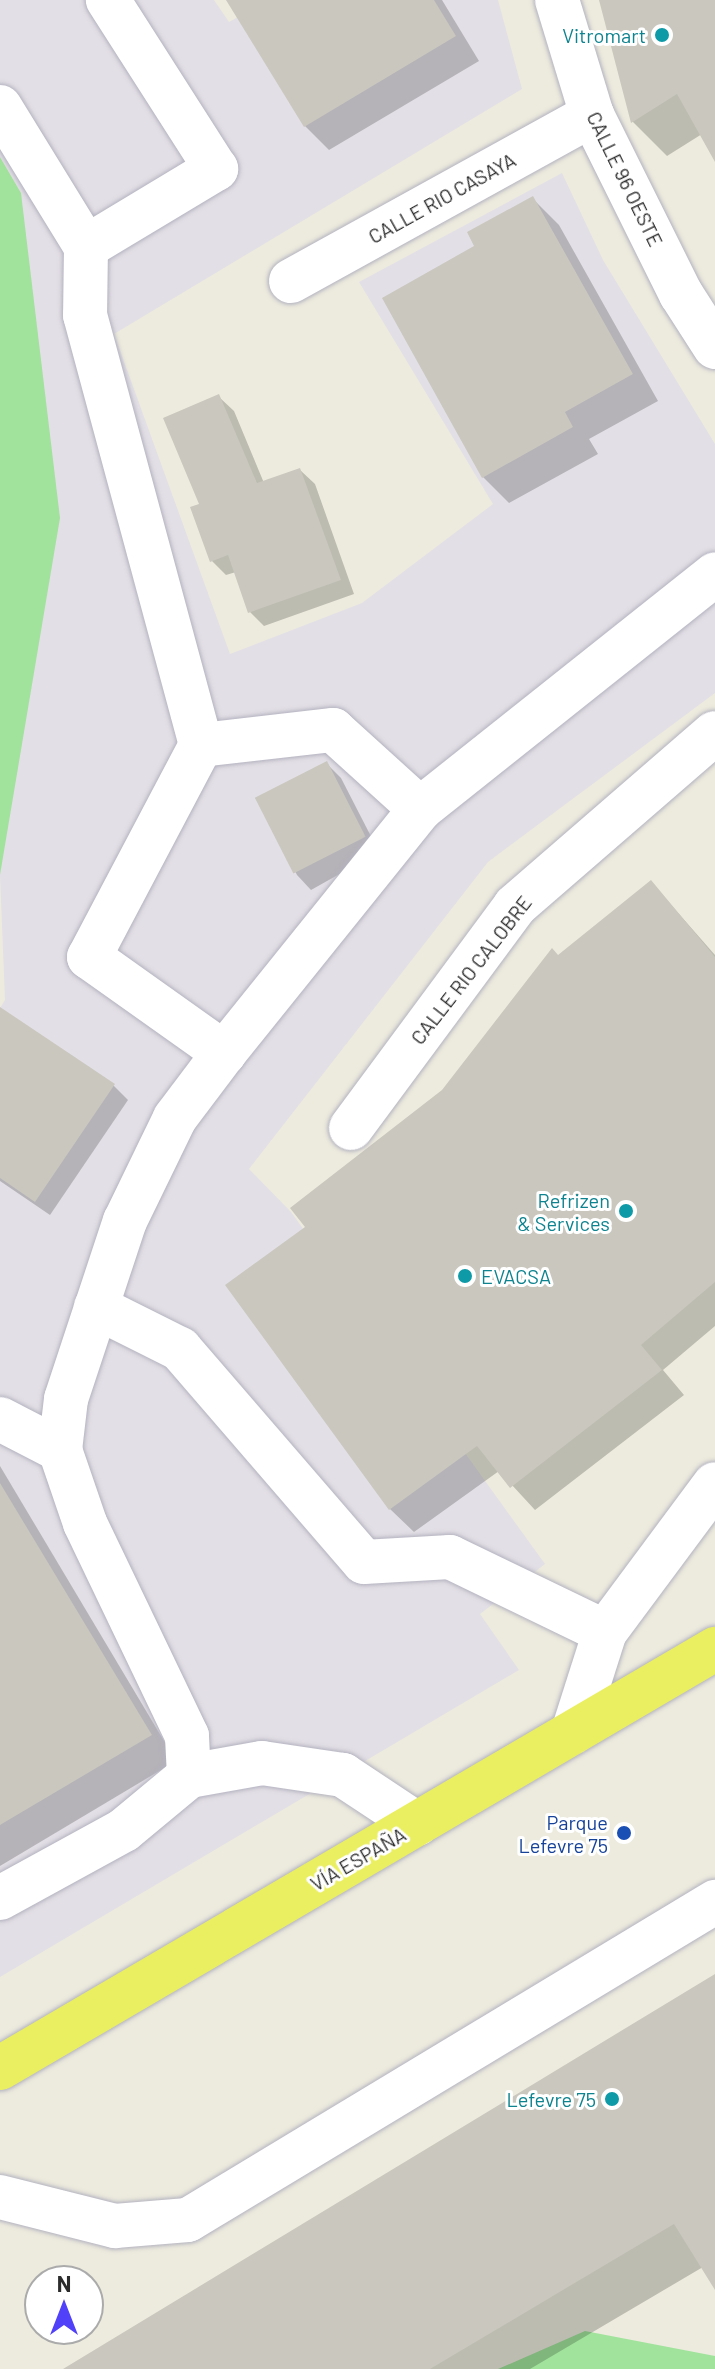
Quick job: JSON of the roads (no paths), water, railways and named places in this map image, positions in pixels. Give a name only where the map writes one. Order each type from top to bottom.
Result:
[{"type":"main road","name":"VÍA ESPAÑA","points":[[0,2068],[715,1649]]},
{"type":"street","points":[[86,247],[216,169],[108,0]]},
{"type":"street","name":"CALLE 96 OESTE","points":[[557,0],[592,115],[681,294],[715,347]]},
{"type":"street","points":[[0,107],[86,247],[85,315],[201,745],[89,957],[224,1053]]},
{"type":"street","name":"CALLE RIO CASAYA","points":[[291,281],[592,115]]},
{"type":"street","points":[[189,1776],[187,1736],[85,1523],[60,1450],[66,1399],[125,1221],[175,1118],[420,809],[715,574]]},
{"type":"street","points":[[201,745],[333,730],[420,809]]},
{"type":"street","name":"CALLE RIO CALOBRE","points":[[351,1128],[515,906],[715,733]]},
{"type":"street","points":[[96,1307],[180,1349],[364,1562],[450,1557],[605,1632]]},
{"type":"street","points":[[0,1419],[60,1450]]},
{"type":"street","points":[[573,1732],[605,1632],[715,1484]]},
{"type":"street","points":[[0,1898],[124,1830],[189,1776],[262,1763],[343,1775],[417,1824]]},
{"type":"street","points":[[0,2197],[115,2226],[188,2220],[715,1902]]},
{"type":"place","name":"Vitromart","points":[[662,35]]},
{"type":"place","name":"Refrizen & Services","points":[[626,1211]]},
{"type":"place","name":"EVACSA","points":[[465,1276]]},
{"type":"place","name":"Parque Lefevre 75","points":[[624,1833]]},
{"type":"place","name":"Lefevre 75","points":[[612,2099]]}]
